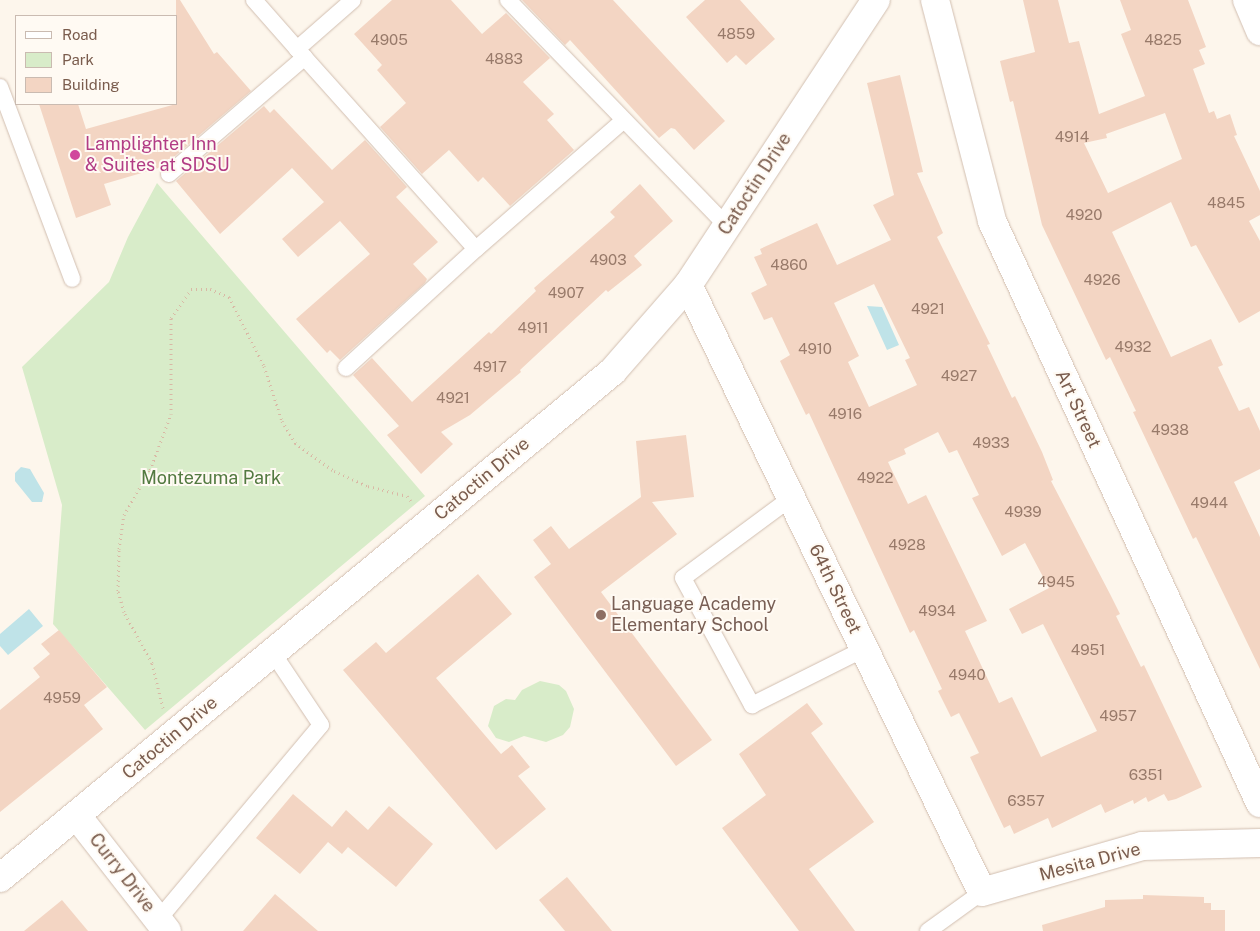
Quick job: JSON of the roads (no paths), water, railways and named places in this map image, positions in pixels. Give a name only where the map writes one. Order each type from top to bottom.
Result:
[{"type":"street","name":"Catoctin Drive","points":[[0,878],[613,371],[688,285],[876,0]]},
{"type":"street","name":"Art Street","points":[[935,0],[992,221],[1260,803]]},
{"type":"street","points":[[1247,0],[1260,31]]},
{"type":"street","name":"64th Street","points":[[688,285],[982,892]]},
{"type":"street","name":"Curry Drive","points":[[77,816],[163,926]]},
{"type":"street","name":"Mesita Drive","points":[[982,892],[1142,846],[1260,843]]},
{"type":"lane","points":[[254,0],[476,249]]},
{"type":"lane","points":[[169,174],[301,53],[353,0]]},
{"type":"lane","points":[[508,0],[727,226]]},
{"type":"lane","points":[[0,87],[72,279]]},
{"type":"lane","points":[[346,368],[476,249],[624,120]]},
{"type":"lane","points":[[791,498],[683,578],[752,706],[864,648]]},
{"type":"lane","points":[[163,926],[321,725],[273,653]]},
{"type":"lane","points":[[928,931],[982,892]]},
{"type":"water","points":[[867,306],[882,307],[899,345],[887,350]]},
{"type":"water","points":[[21,467],[30,469],[44,493],[42,502],[32,502],[15,481],[15,473]]},
{"type":"water","points":[[29,609],[43,626],[8,655],[0,646],[0,634]]},
{"type":"place","name":"Lamplighter Inn & Suites at SDSU","points":[[75,155]]},
{"type":"place","name":"Language Academy Elementary School","points":[[601,615]]},
{"type":"park label","name":"Montezuma Park","points":[[211,478]]}]
